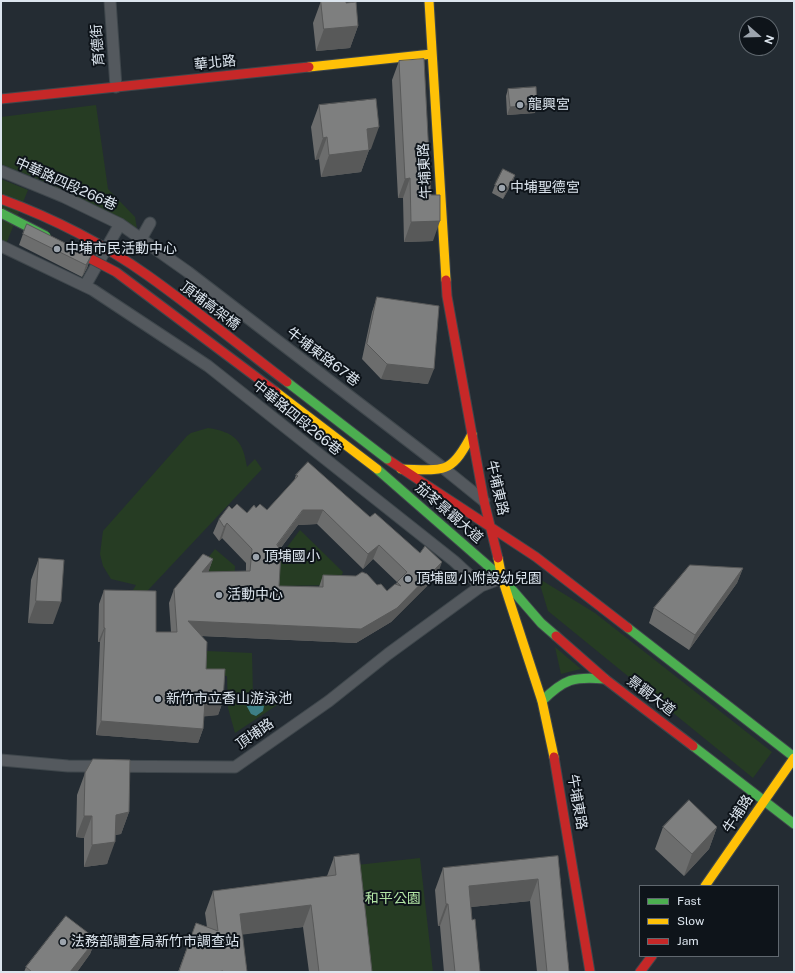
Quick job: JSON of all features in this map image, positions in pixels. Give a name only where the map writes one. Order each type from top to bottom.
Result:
[{"type":"street","name":"育德街","points":[[110,1],[116,87]]},
{"type":"street","name":"牛埔東路","points":[[429,1],[447,296],[484,501],[492,529],[502,578],[542,701],[556,766],[590,972]]},
{"type":"street","name":"華北路","points":[[1,99],[432,54]]},
{"type":"street","name":"中華路四段266巷","points":[[1,171],[64,197],[120,224],[141,239]]},
{"type":"street","name":"頂埔高架橋","points":[[1,199],[31,210],[90,239],[146,274],[387,459]]},
{"type":"street","name":"頂埔高架橋","points":[[1,213],[116,272],[154,299],[377,468]]},
{"type":"street","points":[[141,239],[150,223]]},
{"type":"street","name":"中華路四段266巷","points":[[86,286],[120,224]]},
{"type":"street","name":"牛埔東路67巷","points":[[141,239],[188,272],[484,501]]},
{"type":"street","name":"中華路四段266巷","points":[[1,246],[86,286],[208,366],[454,561],[481,586]]},
{"type":"street","points":[[400,469],[442,467],[452,465],[459,457],[472,434]]},
{"type":"street","name":"茄苳景觀大道","points":[[387,459],[492,529]]},
{"type":"street","name":"茄苳景觀大道","points":[[377,468],[502,578]]},
{"type":"street","points":[[492,529],[536,557],[794,757]]},
{"type":"street","name":"頂埔路","points":[[1,760],[68,766],[234,767],[329,701],[388,654],[481,586],[502,578]]},
{"type":"street","name":"景觀大道","points":[[502,578],[541,623],[605,679],[794,824]]},
{"type":"street","points":[[542,701],[557,685],[571,678],[584,677],[605,679]]},
{"type":"street","name":"牛埔路","points":[[706,885],[794,757]]},
{"type":"street","points":[[640,972],[651,957]]},
{"type":"green space","points":[[96,105],[108,189],[135,217],[137,229],[40,180],[1,164],[1,117]]},
{"type":"green space","points":[[1,179],[28,190],[6,244],[1,242]]},
{"type":"green space","points":[[208,428],[231,435],[240,444],[243,450],[247,467],[255,459],[262,469],[135,604],[128,598],[136,585],[111,579],[103,566],[100,554],[103,531],[187,436],[191,433]]},
{"type":"green space","points":[[300,530],[343,572],[338,585],[279,586],[279,558]]},
{"type":"green space","points":[[215,549],[235,566],[234,584],[201,567]]},
{"type":"green space","points":[[538,578],[595,613],[772,752],[753,778],[548,611]]},
{"type":"green space","points":[[555,647],[581,669],[561,674]]},
{"type":"green space","points":[[207,651],[252,653],[253,696],[258,700],[280,703],[235,733],[228,708],[227,676],[205,677]]},
{"type":"green space","name":"和平公園","points":[[420,858],[433,972],[371,972],[357,865]]},
{"type":"water","points":[[247,700],[250,700],[256,705],[264,706],[263,711],[256,716],[251,714],[245,703]]},
{"type":"building","points":[[321,1],[346,1],[346,3],[356,2],[358,26],[324,29]]},
{"type":"building","points":[[424,59],[431,195],[440,195],[440,221],[411,222],[410,178],[405,179],[399,61]]},
{"type":"building","points":[[536,87],[537,105],[510,107],[508,89]]},
{"type":"building","points":[[376,99],[379,127],[367,129],[369,150],[329,155],[327,137],[323,138],[319,105]]},
{"type":"building","points":[[503,169],[515,175],[506,191],[495,185]]},
{"type":"building","points":[[27,224],[91,256],[86,265],[23,234]]},
{"type":"building","points":[[377,297],[439,306],[434,369],[387,364],[367,344]]},
{"type":"building","points":[[308,462],[370,517],[375,513],[420,553],[425,546],[442,562],[397,608],[361,629],[188,621],[207,642],[206,669],[225,669],[223,701],[205,702],[203,729],[101,721],[105,628],[104,590],[156,591],[156,632],[177,632],[174,589],[203,554],[213,559],[202,572],[250,571],[252,549],[227,523],[224,527],[219,519],[229,506],[232,509],[237,504],[247,513],[254,505],[256,508],[260,504],[267,510],[298,476],[296,475]],"holes":[[[303,510],[323,510],[368,554],[379,545],[407,572],[397,582],[401,586],[395,584],[387,591],[381,584],[377,585],[367,574],[362,572],[356,576],[323,575],[323,587],[279,586],[281,551],[277,545]]]},
{"type":"building","points":[[39,558],[64,560],[61,602],[36,601]]},
{"type":"building","points":[[690,565],[743,568],[695,635],[654,608]]},
{"type":"building","points":[[93,759],[130,760],[129,812],[116,815],[115,842],[92,845],[92,816],[84,816],[85,773]]},
{"type":"building","points":[[689,800],[717,827],[692,854],[663,827]]},
{"type":"building","points":[[359,854],[372,972],[319,972],[311,905],[240,914],[247,972],[179,971],[196,923],[218,931],[213,891],[336,875],[334,857]]},
{"type":"building","points":[[558,856],[569,972],[547,972],[538,879],[469,886],[472,920],[475,919],[480,972],[455,972],[443,868]]},
{"type":"building","name":"法務部調查局新竹市調查站","points":[[66,916],[96,939],[70,972],[32,972],[26,967]]},
{"type":"traffic: fast","points":[[1,213],[46,236]]},
{"type":"traffic: fast","points":[[287,382],[387,459]]},
{"type":"traffic: fast","points":[[377,469],[502,578],[541,623],[556,636]]},
{"type":"traffic: fast","points":[[628,628],[794,757]]},
{"type":"traffic: fast","points":[[542,701],[557,688],[570,681],[585,678],[605,679]]},
{"type":"traffic: fast","points":[[693,746],[794,824]]},
{"type":"traffic: slow","points":[[429,1],[446,280]]},
{"type":"traffic: slow","points":[[309,67],[432,54]]},
{"type":"traffic: slow","points":[[276,392],[377,469]]},
{"type":"traffic: slow","points":[[401,469],[428,470],[445,467],[458,457],[472,434]]},
{"type":"traffic: slow","points":[[498,558],[502,578],[542,701],[554,757]]},
{"type":"traffic: slow","points":[[706,885],[794,758]]},
{"type":"traffic: jam","points":[[1,99],[309,67]]},
{"type":"traffic: jam","points":[[1,199],[58,223],[130,263],[183,301],[287,382]]},
{"type":"traffic: jam","points":[[72,249],[116,272],[276,392]]},
{"type":"traffic: jam","points":[[446,280],[447,296],[484,501],[498,558]]},
{"type":"traffic: jam","points":[[387,459],[536,557],[628,628]]},
{"type":"traffic: jam","points":[[556,636],[605,679],[693,746]]},
{"type":"traffic: jam","points":[[554,757],[590,972]]},
{"type":"traffic: jam","points":[[640,972],[651,957]]},
{"type":"place","name":"龍興宮","points":[[520,105]]},
{"type":"place","name":"中埔聖德宮","points":[[502,188]]},
{"type":"place","name":"中埔市民活動中心","points":[[57,249]]},
{"type":"place","name":"頂埔國小","points":[[256,557]]},
{"type":"place","name":"頂埔國小附設幼兒園","points":[[408,579]]},
{"type":"place","name":"活動中心","points":[[219,595]]},
{"type":"place","name":"新竹市立香山游泳池","points":[[158,699]]},
{"type":"place","name":"法務部調查局新竹市調查站","points":[[63,942]]}]
